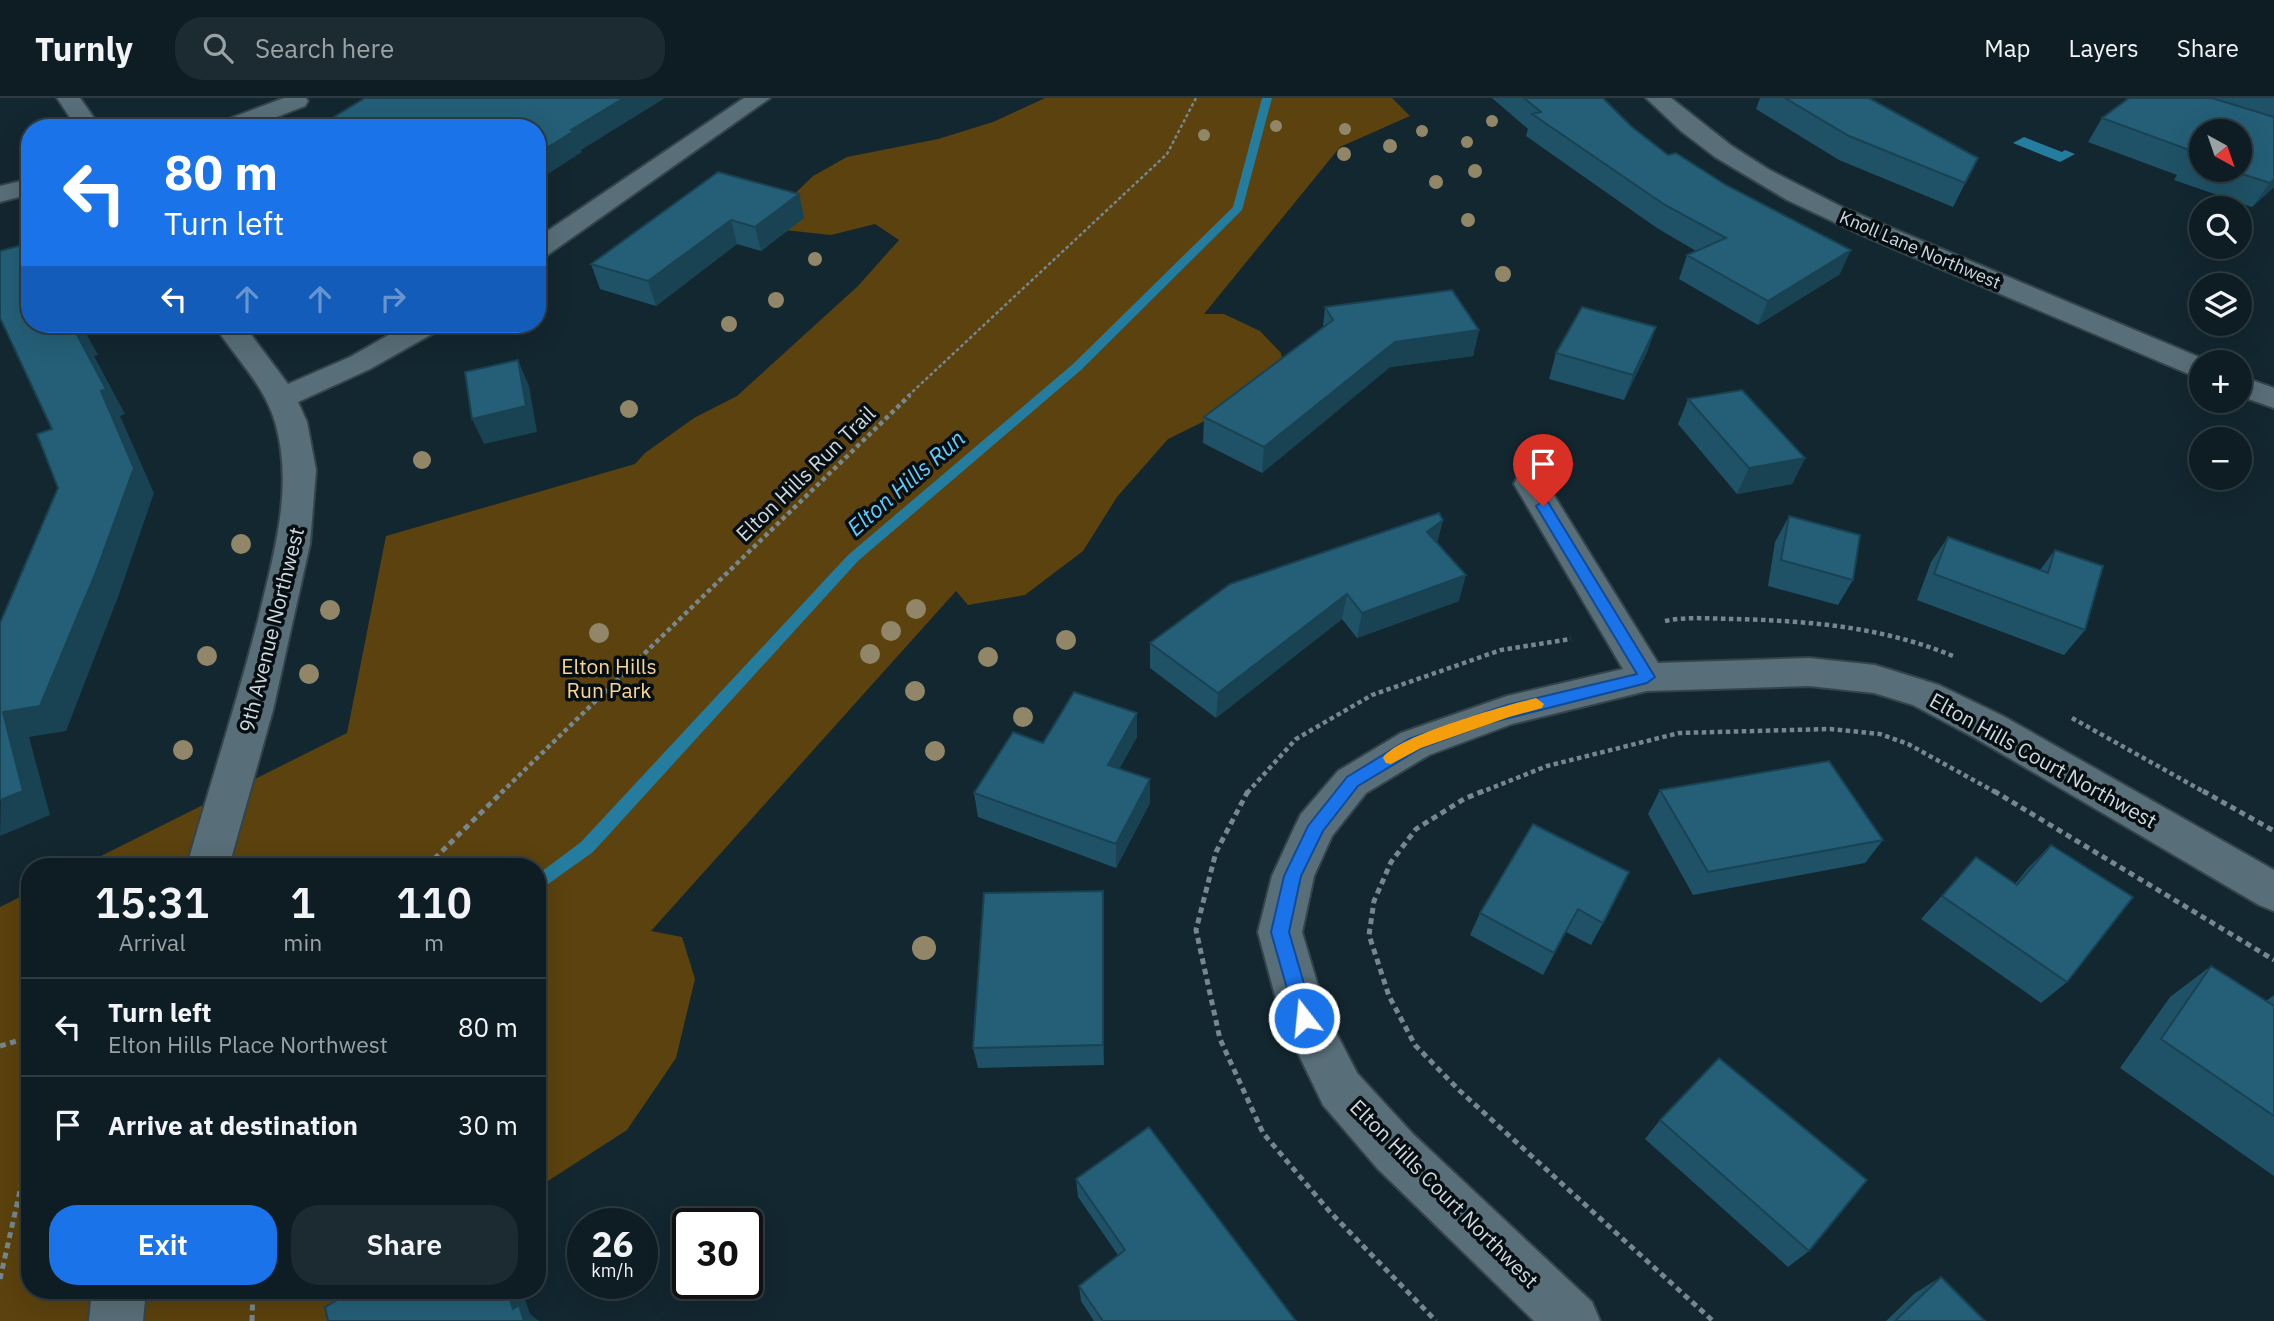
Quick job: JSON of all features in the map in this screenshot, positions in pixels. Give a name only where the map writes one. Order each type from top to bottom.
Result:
[{"type":"street","points":[[68,98],[83,119]]},
{"type":"street","points":[[546,244],[759,98]]},
{"type":"street","name":"Knoll Lane Northwest","points":[[1657,98],[1681,120],[1737,162],[1833,214],[2189,364]]},
{"type":"street","points":[[250,119],[297,101]]},
{"type":"street","points":[[0,194],[21,188]]},
{"type":"street","name":"9th Avenue Northwest","points":[[210,858],[263,678],[299,518],[299,469],[292,422],[281,398],[234,333]]},
{"type":"street","points":[[281,398],[360,363],[413,333]]},
{"type":"street","points":[[2252,390],[2274,399]]},
{"type":"street","points":[[1530,484],[1647,677]]},
{"type":"street","name":"Elton Hills Court Northwest","points":[[1573,1321],[1395,1151],[1339,1089],[1304,1018],[1280,932],[1298,863],[1316,826],[1352,782],[1415,744],[1494,716],[1647,677],[1809,672],[1875,679],[1926,695],[1989,727],[2274,892]]},
{"type":"street","points":[[116,1321],[118,1299]]},
{"type":"path","name":"Elton Hills Run Trail","points":[[435,858],[862,440],[1167,154],[1196,98]]},
{"type":"path","points":[[1713,1321],[1460,1091],[1415,1045],[1389,996],[1368,935],[1374,901],[1391,862],[1416,829],[1464,799],[1547,766],[1679,733],[1830,729],[1880,734],[1909,744],[1958,770],[2274,960]]},
{"type":"path","points":[[0,1046],[21,1040]]},
{"type":"path","points":[[0,1279],[21,1187]]},
{"type":"path","points":[[252,1321],[253,1299]]},
{"type":"green space","name":"Elton Hills Run Park","points":[[1045,98],[1392,98],[1410,116],[1340,147],[1204,314],[1224,314],[1260,331],[1281,353],[1285,376],[1233,407],[1168,439],[1117,497],[1083,551],[1025,595],[968,605],[956,591],[651,931],[682,937],[695,979],[676,1058],[627,1130],[546,1182],[546,858],[97,858],[347,733],[386,536],[635,464],[645,453],[694,418],[737,396],[858,286],[899,240],[875,224],[831,235],[784,230],[780,208],[813,176],[847,157],[938,139],[993,122]]},
{"type":"green space","points":[[21,896],[21,1299],[426,1299],[408,1321],[0,1321],[0,907]]},
{"type":"water","points":[[2024,137],[2062,152],[2065,150],[2075,154],[2060,162],[2013,143]]},
{"type":"building","points":[[365,98],[624,98],[546,148],[546,119],[328,119]]},
{"type":"building","points":[[1524,98],[1603,98],[1631,126],[1668,155],[1676,153],[1726,185],[1851,250],[1768,301],[1687,255],[1726,238],[1665,205],[1532,114],[1541,112]]},
{"type":"building","points":[[1785,98],[1869,98],[1978,158],[1965,183],[1849,136]]},
{"type":"building","points":[[2129,98],[2212,98],[2274,117],[2274,179],[2270,183],[2252,177],[2252,119],[2189,119],[2189,150],[2102,118]]},
{"type":"building","points":[[718,172],[799,194],[755,227],[731,220],[648,281],[591,264]]},
{"type":"building","points":[[21,245],[21,333],[76,333],[106,389],[101,391],[134,468],[96,572],[40,706],[3,712],[23,791],[0,800],[0,623],[58,488],[37,434],[52,429],[0,318],[0,251]]},
{"type":"building","points":[[1452,290],[1479,330],[1395,342],[1264,447],[1204,417],[1333,320],[1325,307]]},
{"type":"building","points":[[1582,307],[1656,327],[1633,375],[1556,353]]},
{"type":"building","points":[[518,360],[526,406],[472,419],[465,372]]},
{"type":"building","points":[[1742,390],[1805,458],[1749,468],[1688,399]]},
{"type":"building","points":[[1439,513],[1443,520],[1427,532],[1466,575],[1362,613],[1347,594],[1218,693],[1150,643],[1230,584]]},
{"type":"building","points":[[1789,516],[1860,535],[1853,580],[1781,560]]},
{"type":"building","points":[[1948,537],[2048,573],[2055,550],[2103,566],[2085,630],[1934,574]]},
{"type":"building","points":[[1074,692],[1137,713],[1108,765],[1150,779],[1116,844],[974,793],[1013,732],[1043,743]]},
{"type":"building","points":[[1829,761],[1883,840],[1708,872],[1660,790]]},
{"type":"building","points":[[1533,824],[1629,872],[1603,923],[1578,909],[1554,953],[1480,913]]},
{"type":"building","points":[[2051,845],[2133,897],[2067,982],[1942,896],[1976,857],[2017,885]]},
{"type":"building","points":[[1103,891],[1103,1045],[973,1048],[984,893]]},
{"type":"building","points":[[2211,966],[2274,1006],[2274,1116],[2161,1039]]},
{"type":"building","points":[[1719,1058],[1867,1180],[1809,1251],[1660,1120]]},
{"type":"building","points":[[1149,1127],[1296,1321],[1103,1321],[1079,1286],[1125,1250],[1076,1179]]},
{"type":"building","points":[[1941,1277],[1985,1321],[1895,1321]]},
{"type":"building","points":[[339,1299],[510,1299],[513,1309],[519,1305],[524,1321],[328,1321],[325,1307]]},
{"type":"waterway","name":"Elton Hills Run","points":[[546,878],[587,847],[853,558],[1077,367],[1238,208],[1267,98]]},
{"type":"slow traffic","points":[[1391,758],[1415,744],[1507,711],[1536,704]]},
{"type":"route","points":[[1304,1018],[1280,932],[1293,876],[1316,826],[1352,782],[1415,744],[1484,719],[1647,677],[1543,506]]}]
